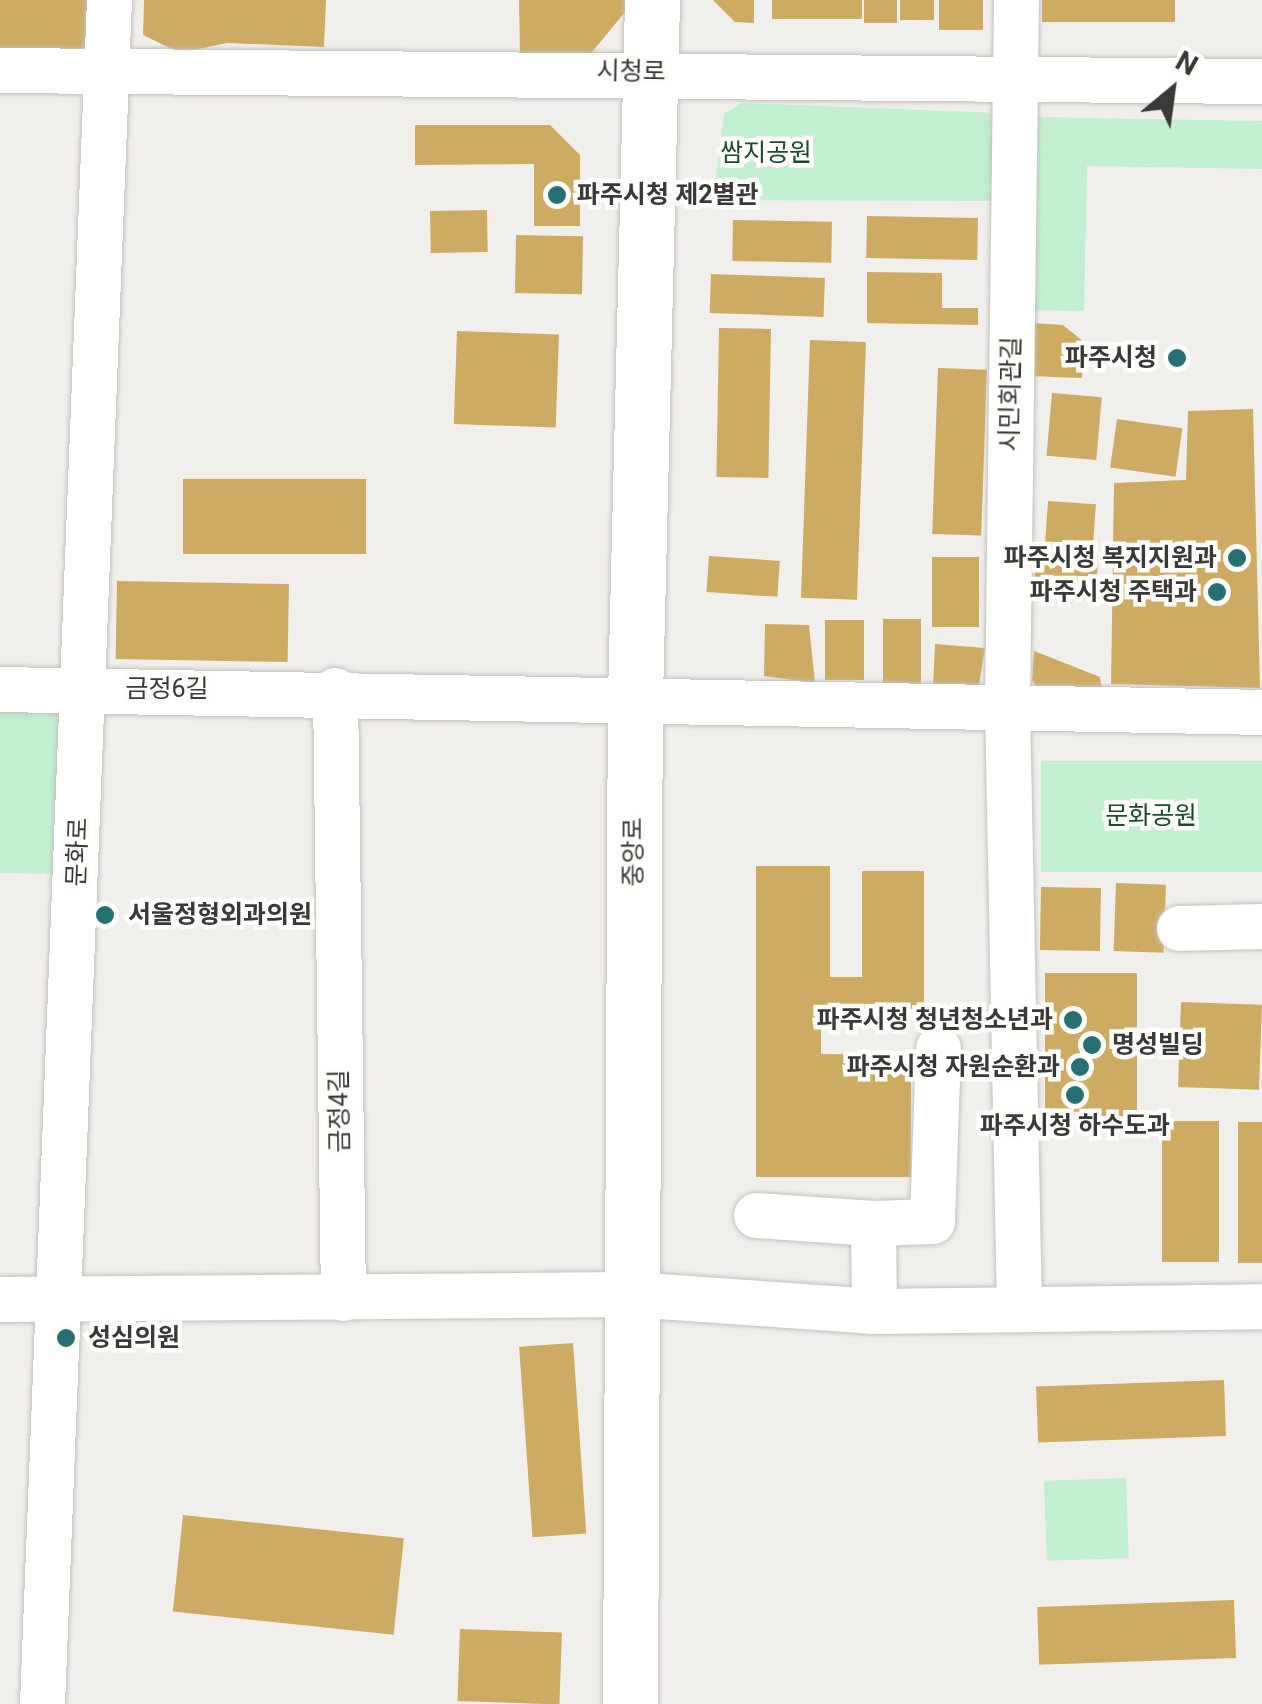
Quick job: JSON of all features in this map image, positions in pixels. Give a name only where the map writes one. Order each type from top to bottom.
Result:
[{"type":"main road","name":"중앙로","points":[[630,1704],[636,698],[652,0]]},
{"type":"street","name":"문화로","points":[[42,1704],[109,0]]},
{"type":"street","name":"시민회관길","points":[[1016,0],[1006,706],[1019,1309]]},
{"type":"street","name":"시청로","points":[[0,70],[649,72],[1015,82],[1262,80]]},
{"type":"street","name":"금정6길","points":[[0,689],[335,690],[1262,712]]},
{"type":"street","name":"금정4길","points":[[335,690],[343,1298]]},
{"type":"street","points":[[1179,928],[1262,926]]},
{"type":"street","points":[[756,1215],[873,1223],[932,1222],[938,1048]]},
{"type":"street","points":[[873,1223],[874,1311]]},
{"type":"street","points":[[0,1299],[632,1294],[874,1311],[1262,1306]]},
{"type":"green space","name":"쌈지공원","points":[[741,103],[1001,113],[998,201],[713,200],[724,114]]},
{"type":"green space","points":[[1035,117],[1262,121],[1262,169],[1087,166],[1084,311],[1032,310]]},
{"type":"green space","points":[[0,704],[72,705],[69,874],[0,873]]},
{"type":"green space","name":"문화공원","points":[[1041,761],[1262,761],[1262,872],[1041,872]]},
{"type":"green space","points":[[1126,1478],[1129,1558],[1047,1561],[1044,1481]]},
{"type":"building","points":[[0,0],[92,0],[92,66],[0,66]]},
{"type":"building","points":[[144,0],[326,0],[324,47],[227,43],[180,53],[143,35]]},
{"type":"building","points":[[519,0],[625,0],[625,12],[588,57],[520,56]]},
{"type":"building","points":[[713,0],[754,0],[754,23],[735,22]]},
{"type":"building","points":[[772,0],[862,0],[862,19],[772,19]]},
{"type":"building","points":[[864,0],[897,0],[897,23],[864,23]]},
{"type":"building","points":[[900,0],[934,0],[934,20],[900,20]]},
{"type":"building","points":[[939,0],[983,0],[983,30],[939,30]]},
{"type":"building","points":[[1042,0],[1175,0],[1175,22],[1042,22]]},
{"type":"building","name":"파주시청 제2별관","points":[[415,125],[550,125],[580,155],[580,226],[534,226],[534,164],[415,165]]},
{"type":"building","points":[[487,210],[488,252],[431,253],[430,211]]},
{"type":"building","points":[[867,216],[978,218],[977,260],[866,258]]},
{"type":"building","points":[[733,220],[832,222],[831,263],[732,261]]},
{"type":"building","points":[[516,235],[583,236],[582,294],[515,293]]},
{"type":"building","points":[[867,272],[942,273],[942,308],[978,308],[978,325],[867,323]]},
{"type":"building","points":[[711,274],[825,278],[824,317],[710,313]]},
{"type":"building","points":[[1031,323],[1063,325],[1084,342],[1082,378],[1028,376]]},
{"type":"building","points":[[719,328],[771,329],[768,478],[716,477]]},
{"type":"building","points":[[457,331],[559,335],[556,428],[454,424]]},
{"type":"building","points":[[810,340],[866,342],[857,600],[801,598]]},
{"type":"building","points":[[938,368],[987,370],[981,536],[932,534]]},
{"type":"building","points":[[1052,393],[1102,397],[1096,460],[1047,456]]},
{"type":"building","points":[[1253,409],[1260,688],[1111,684],[1114,483],[1186,480],[1188,411]]},
{"type":"building","points":[[1117,419],[1182,428],[1176,477],[1110,468]]},
{"type":"building","points":[[183,479],[366,479],[366,554],[183,554]]},
{"type":"building","points":[[1048,501],[1096,504],[1093,549],[1045,546]]},
{"type":"building","points":[[1036,552],[1098,556],[1096,600],[1044,597],[1045,586],[1034,585]]},
{"type":"building","points":[[709,556],[780,561],[777,597],[706,592]]},
{"type":"building","points":[[932,557],[979,557],[979,627],[932,627]]},
{"type":"building","points":[[117,581],[289,584],[288,662],[116,659]]},
{"type":"building","points":[[883,619],[921,619],[921,693],[883,693]]},
{"type":"building","points":[[825,620],[864,620],[864,680],[825,680]]},
{"type":"building","points":[[765,624],[809,625],[815,683],[764,676]]},
{"type":"building","points":[[935,644],[985,648],[979,685],[933,686]]},
{"type":"building","points":[[1034,651],[1100,677],[1102,690],[1047,702],[1032,680]]},
{"type":"building","points":[[756,866],[830,866],[830,977],[862,977],[862,871],[924,871],[924,1009],[821,1009],[821,1054],[911,1055],[911,1177],[756,1177]]},
{"type":"building","points":[[1116,883],[1166,885],[1164,953],[1114,951]]},
{"type":"building","points":[[1041,887],[1101,888],[1100,951],[1040,950]]},
{"type":"building","name":"명성빌딩","points":[[1045,973],[1137,973],[1137,1116],[1045,1116]]},
{"type":"building","points":[[1181,1002],[1262,1005],[1259,1090],[1178,1087]]},
{"type":"building","points":[[1162,1121],[1219,1121],[1219,1262],[1162,1262]]},
{"type":"building","points":[[1238,1122],[1262,1122],[1262,1263],[1238,1263]]},
{"type":"building","points":[[573,1343],[586,1534],[532,1537],[519,1347]]},
{"type":"building","points":[[1224,1380],[1226,1436],[1038,1443],[1036,1387]]},
{"type":"building","points":[[183,1515],[404,1538],[394,1635],[173,1611]]},
{"type":"building","points":[[1234,1600],[1236,1658],[1039,1665],[1037,1607]]},
{"type":"building","points":[[460,1629],[562,1633],[559,1704],[457,1701]]},
{"type":"place","name":"파주시청 제2별관","points":[[557,195]]},
{"type":"place","name":"파주시청","points":[[1177,358]]},
{"type":"place","name":"파주시청 복지지원과","points":[[1237,558]]},
{"type":"place","name":"파주시청 주택과","points":[[1217,592]]},
{"type":"place","name":"서울정형외과의원","points":[[105,915]]},
{"type":"place","name":"파주시청 청년청소년과","points":[[1073,1020]]},
{"type":"place","name":"명성빌딩","points":[[1092,1045]]},
{"type":"place","name":"파주시청 자원순환과","points":[[1080,1067]]},
{"type":"place","name":"파주시청 하수도과","points":[[1075,1095]]},
{"type":"place","name":"성심의원","points":[[66,1338]]}]
